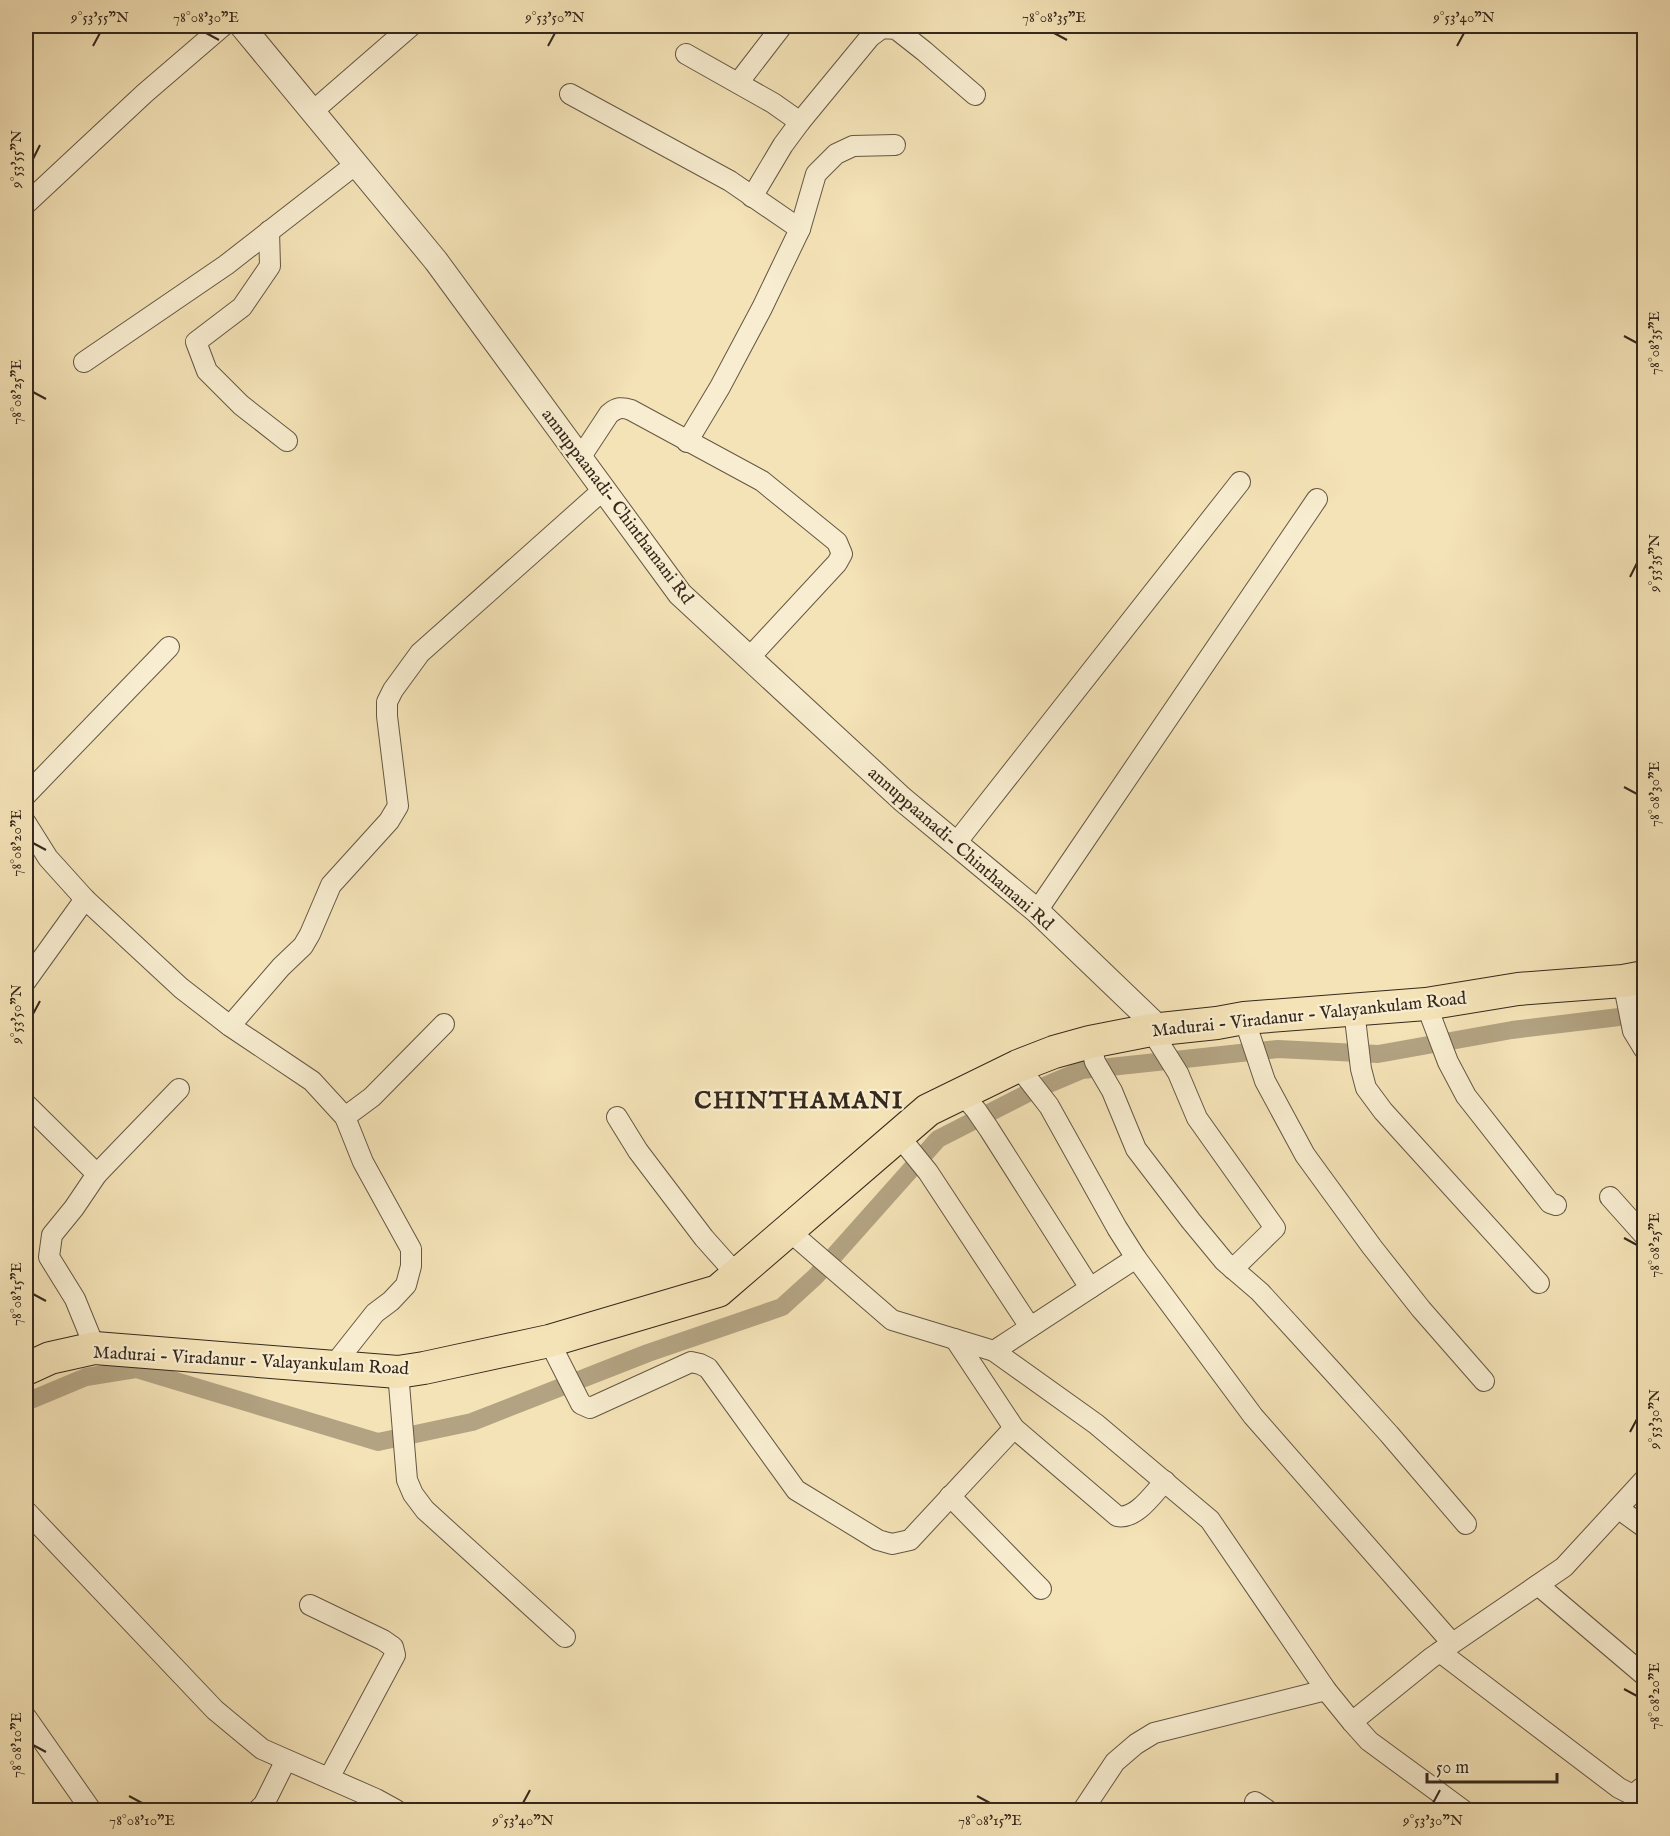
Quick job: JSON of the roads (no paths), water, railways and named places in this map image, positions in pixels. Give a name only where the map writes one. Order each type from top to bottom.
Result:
[{"type":"main road","name":"Madurai - Viradanur - Valayankulam Road","points":[[26,1369],[50,1358],[95,1347],[333,1366],[398,1383],[424,1368],[554,1353],[718,1291],[788,1230],[905,1143],[928,1110],[969,1102],[1024,1073],[1054,1052],[1093,1052],[1158,1036],[1354,1010],[1431,1017],[1518,989],[1632,989]]},
{"type":"street","points":[[26,204],[145,93],[223,26]]},
{"type":"street","name":"annuppaanadi- Chinthamani Rd","points":[[242,26],[436,261],[680,594],[902,799],[1036,911],[1158,1036]]},
{"type":"street","points":[[312,112],[411,26]]},
{"type":"street","points":[[738,83],[782,26]]},
{"type":"street","points":[[752,197],[800,122],[870,37],[882,28],[896,29],[975,95]]},
{"type":"street","points":[[686,54],[800,122]]},
{"type":"street","points":[[570,94],[674,149],[730,182],[800,229]]},
{"type":"street","points":[[687,442],[720,387],[762,308],[800,229],[816,174],[836,154],[853,146],[895,145]]},
{"type":"street","points":[[84,362],[226,265],[356,164]]},
{"type":"street","points":[[269,231],[270,266],[242,307],[196,342],[207,371],[241,405],[287,441]]},
{"type":"street","points":[[580,458],[609,414],[616,408],[631,410],[762,481],[837,542],[842,554],[837,563],[749,658]]},
{"type":"street","points":[[956,843],[1240,482]]},
{"type":"street","points":[[230,1026],[281,967],[303,946],[331,885],[389,821],[398,807],[387,716],[387,702],[393,690],[420,653],[603,490]]},
{"type":"street","points":[[1036,911],[1317,499]]},
{"type":"street","points":[[26,795],[170,647]]},
{"type":"street","points":[[26,823],[48,858],[86,899],[181,988],[230,1026],[312,1080],[345,1117],[363,1162],[411,1249],[411,1266],[406,1285],[391,1301],[375,1313],[333,1366]]},
{"type":"street","points":[[26,981],[86,899]]},
{"type":"street","points":[[1632,989],[1633,1031],[1644,1049]]},
{"type":"street","points":[[1354,1010],[1361,1069],[1366,1088],[1383,1111],[1539,1283]]},
{"type":"street","points":[[1431,1017],[1448,1062],[1467,1096],[1550,1203],[1556,1205]]},
{"type":"street","points":[[345,1117],[372,1097],[444,1024]]},
{"type":"street","points":[[1246,1026],[1265,1081],[1305,1155],[1421,1309],[1484,1382]]},
{"type":"street","points":[[1158,1036],[1178,1073],[1197,1118],[1275,1228],[1233,1269]]},
{"type":"street","points":[[1093,1052],[1136,1149],[1191,1221],[1224,1261],[1267,1300],[1381,1425],[1466,1524]]},
{"type":"street","points":[[1024,1073],[1049,1106],[1136,1258],[1253,1416],[1446,1648],[1619,1788],[1633,1795],[1644,1786]]},
{"type":"street","points":[[95,1347],[75,1299],[49,1257],[52,1235],[97,1174],[179,1089]]},
{"type":"street","points":[[969,1102],[1090,1288]]},
{"type":"street","points":[[26,1104],[97,1174]]},
{"type":"street","points":[[617,1117],[638,1151],[704,1238],[737,1275]]},
{"type":"street","points":[[905,1143],[928,1172],[1030,1328]]},
{"type":"street","points":[[1610,1197],[1644,1235]]},
{"type":"street","points":[[788,1230],[892,1320],[994,1351],[1096,1424],[1210,1520],[1326,1690],[1352,1722],[1370,1741],[1463,1810]]},
{"type":"street","points":[[994,1351],[1136,1258]]},
{"type":"street","points":[[955,1339],[1014,1428],[1118,1516],[1124,1517],[1134,1513],[1165,1482]]},
{"type":"street","points":[[554,1353],[581,1404],[590,1408],[691,1362],[708,1368],[796,1490],[878,1540],[892,1544],[910,1540],[1014,1428]]},
{"type":"street","points":[[398,1383],[407,1480],[413,1494],[425,1510],[565,1637]]},
{"type":"street","points":[[1352,1722],[1446,1648],[1564,1567],[1644,1480]]},
{"type":"street","points":[[950,1496],[1041,1589]]},
{"type":"street","points":[[1619,1509],[1644,1527]]},
{"type":"street","points":[[26,1511],[215,1710],[262,1749],[396,1810]]},
{"type":"street","points":[[1538,1585],[1644,1675]]},
{"type":"street","points":[[310,1605],[383,1640],[393,1647],[395,1655],[329,1778]]},
{"type":"street","points":[[1083,1810],[1115,1762],[1136,1744],[1154,1733],[1326,1690]]},
{"type":"street","points":[[26,1717],[91,1810]]},
{"type":"street","points":[[258,1810],[286,1761]]},
{"type":"waterway","points":[[26,1402],[86,1377],[136,1369],[378,1442],[472,1422],[648,1353],[782,1307],[816,1276],[938,1139],[1030,1092],[1082,1070],[1278,1049],[1378,1054],[1512,1030],[1644,1014]]},
{"type":"district","name":"CHINTHAMANI","points":[[799,1100]]}]
